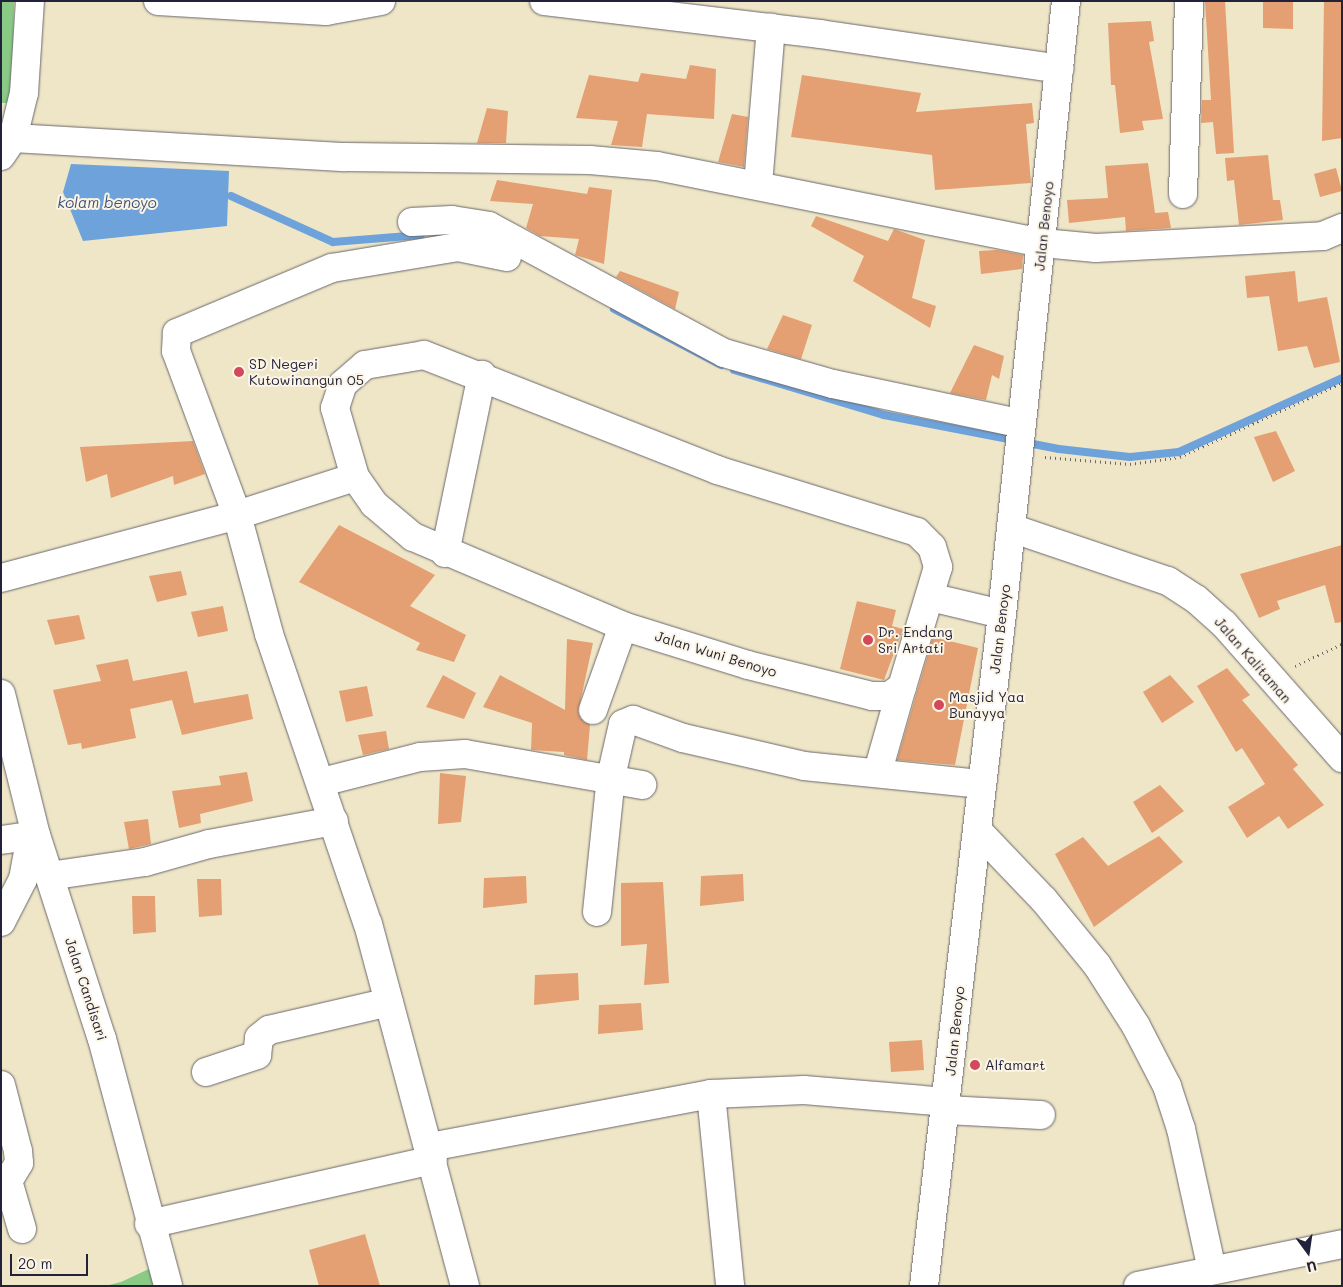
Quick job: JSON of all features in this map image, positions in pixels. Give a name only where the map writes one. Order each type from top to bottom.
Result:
[{"type":"street","points":[[30,1],[24,93],[7,147],[345,157],[590,160],[657,166],[1043,243],[1140,249],[1322,236],[1342,228]]},
{"type":"street","points":[[158,1],[326,10],[381,1]]},
{"type":"street","points":[[544,1],[771,28],[1059,69]]},
{"type":"street","name":"Jalan Benoyo","points":[[924,1286],[1043,243],[1066,1]]},
{"type":"street","points":[[1183,194],[1189,1]]},
{"type":"street","points":[[758,185],[771,28]]},
{"type":"street","points":[[412,222],[459,233],[507,257]]},
{"type":"street","points":[[465,1286],[431,1153],[389,1002],[334,820],[269,634],[237,515],[176,351],[175,335],[319,271],[489,226],[724,353],[1020,435]]},
{"type":"street","name":"Jalan Wuni Benoyo","points":[[902,687],[889,696],[872,696],[748,665],[623,626],[445,553],[413,537],[374,504],[355,477],[335,408],[342,384],[364,365],[424,355],[482,375],[580,419],[717,470],[917,532],[937,556],[930,596]]},
{"type":"street","points":[[445,553],[482,375]]},
{"type":"street","points":[[1,578],[237,515],[355,477]]},
{"type":"street","name":"Jalan Kalitaman","points":[[1011,528],[1168,581],[1224,624],[1270,680],[1342,758]]},
{"type":"street","points":[[878,772],[930,596],[1002,614]]},
{"type":"street","points":[[593,710],[623,626]]},
{"type":"street","name":"Jalan Candisari","points":[[1,694],[33,836],[49,876],[102,1038],[149,1224],[168,1286]]},
{"type":"street","points":[[597,912],[611,777],[623,724],[633,720],[736,752],[804,766],[982,784]]},
{"type":"street","points":[[322,782],[420,757],[465,754],[611,777],[642,785]]},
{"type":"street","points":[[49,876],[145,862],[209,844],[334,820]]},
{"type":"street","points":[[977,830],[1061,922],[1136,1026],[1167,1086],[1181,1129],[1212,1270]]},
{"type":"street","points":[[1,840],[33,836],[23,878],[1,922]]},
{"type":"street","points":[[206,1072],[257,1055],[258,1038],[266,1031],[389,1002]]},
{"type":"street","points":[[1,1085],[18,1151],[19,1163],[8,1180],[22,1229]]},
{"type":"street","points":[[149,1224],[431,1153],[710,1094],[804,1090],[946,1106],[1041,1114]]},
{"type":"street","points":[[710,1094],[730,1286]]},
{"type":"street","points":[[1138,1286],[1342,1244]]},
{"type":"path","points":[[1270,680],[1323,649],[1342,644]]},
{"type":"green space","points":[[1,1],[14,1],[12,103],[1,103]]},
{"type":"green space","points":[[151,1268],[156,1286],[105,1286],[121,1282]]},
{"type":"water","name":"kolam benoyo","points":[[71,164],[229,171],[227,226],[83,241],[63,192]]},
{"type":"building","points":[[1205,1],[1225,1],[1234,153],[1216,154],[1213,122],[1201,123],[1202,100],[1211,100]]},
{"type":"building","points":[[1263,1],[1293,1],[1293,29],[1263,28]]},
{"type":"building","points":[[1324,1],[1342,1],[1342,138],[1322,141]]},
{"type":"building","points":[[1151,21],[1154,41],[1149,42],[1163,119],[1142,121],[1144,130],[1120,133],[1115,85],[1111,85],[1108,23]]},
{"type":"building","points":[[690,65],[716,69],[714,119],[647,114],[642,147],[611,145],[618,121],[576,118],[589,75],[638,82],[641,73],[686,79]]},
{"type":"building","points":[[802,75],[921,93],[916,112],[1032,103],[1034,123],[1026,124],[1031,183],[935,190],[932,155],[791,137]]},
{"type":"building","points":[[487,108],[508,111],[506,143],[477,143]]},
{"type":"building","points":[[732,114],[748,117],[744,167],[718,162]]},
{"type":"building","points":[[1268,155],[1273,200],[1280,200],[1283,220],[1239,225],[1234,180],[1227,181],[1225,158]]},
{"type":"building","points":[[1148,163],[1155,213],[1168,212],[1171,228],[1126,231],[1125,217],[1069,223],[1067,200],[1108,198],[1105,166]]},
{"type":"building","points":[[1336,168],[1342,191],[1320,197],[1314,174]]},
{"type":"building","points":[[497,180],[587,194],[589,187],[612,190],[604,264],[575,255],[579,239],[540,236],[526,228],[533,204],[490,201]]},
{"type":"building","points":[[816,216],[888,241],[894,229],[925,240],[912,298],[936,306],[930,328],[853,281],[864,256],[811,226]]},
{"type":"building","points":[[997,250],[1023,255],[1022,269],[981,274],[979,251]]},
{"type":"building","points":[[620,271],[679,292],[675,309],[616,277]]},
{"type":"building","points":[[1295,271],[1298,302],[1327,297],[1340,362],[1314,368],[1307,346],[1278,351],[1269,296],[1247,298],[1245,276]]},
{"type":"building","points":[[783,315],[812,325],[801,359],[767,349]]},
{"type":"building","points":[[974,345],[1004,356],[999,379],[992,375],[986,400],[950,393]]},
{"type":"building","points":[[1276,431],[1295,471],[1273,482],[1254,437]]},
{"type":"building","points":[[193,441],[205,474],[174,485],[173,476],[111,498],[107,474],[86,482],[80,447]]},
{"type":"building","points":[[339,525],[435,575],[410,606],[466,635],[454,662],[416,650],[420,643],[299,582]]},
{"type":"building","points":[[1342,545],[1342,622],[1335,623],[1325,585],[1277,601],[1280,609],[1259,618],[1240,574]]},
{"type":"building","points":[[181,571],[187,595],[157,602],[149,576]]},
{"type":"building","name":"Dr. Endang Sri Artati","points":[[857,601],[896,610],[892,626],[903,629],[884,680],[840,669]]},
{"type":"building","points":[[223,606],[228,631],[198,637],[191,612]]},
{"type":"building","points":[[79,615],[85,639],[55,645],[47,620]]},
{"type":"building","name":"Masjid Yaa Bunayya","points":[[933,637],[978,648],[955,765],[897,760]]},
{"type":"building","points":[[567,639],[593,643],[578,712],[590,725],[587,760],[564,755],[564,752],[531,750],[532,723],[483,707],[500,675],[565,710]]},
{"type":"building","points":[[128,659],[133,681],[187,671],[194,703],[248,694],[253,719],[182,735],[172,700],[130,709],[136,738],[82,749],[81,743],[68,745],[53,690],[101,681],[96,665]]},
{"type":"building","points":[[1227,668],[1250,695],[1242,700],[1298,765],[1293,769],[1324,805],[1288,829],[1279,816],[1247,838],[1228,807],[1265,784],[1242,748],[1236,752],[1197,686]]},
{"type":"building","points":[[443,675],[476,693],[464,719],[426,707]]},
{"type":"building","points":[[1170,675],[1194,702],[1162,723],[1143,692]]},
{"type":"building","points":[[367,686],[373,716],[346,722],[339,691]]},
{"type":"building","points":[[386,731],[389,749],[363,755],[358,735]]},
{"type":"building","points":[[247,772],[253,801],[200,814],[201,823],[179,828],[172,791],[221,785],[219,776]]},
{"type":"building","points":[[440,773],[466,776],[461,822],[438,824]]},
{"type":"building","points":[[1160,785],[1184,811],[1152,833],[1133,802]]},
{"type":"building","points":[[148,819],[151,844],[129,849],[124,822]]},
{"type":"building","points":[[1159,836],[1183,862],[1094,927],[1055,854],[1083,837],[1108,866]]},
{"type":"building","points":[[743,874],[744,901],[700,906],[701,876]]},
{"type":"building","points":[[526,876],[527,903],[483,908],[484,878]]},
{"type":"building","points":[[197,879],[221,879],[222,915],[199,917]]},
{"type":"building","points":[[663,882],[669,983],[644,985],[647,944],[621,946],[621,883]]},
{"type":"building","points":[[132,896],[155,896],[156,932],[133,934]]},
{"type":"building","points":[[578,973],[579,1000],[534,1005],[535,975]]},
{"type":"building","points":[[641,1003],[643,1030],[598,1034],[599,1005]]},
{"type":"building","points":[[922,1040],[924,1070],[891,1072],[889,1042]]},
{"type":"building","points":[[365,1234],[380,1286],[319,1286],[309,1250]]},
{"type":"waterway","points":[[231,196],[333,242],[421,235]]},
{"type":"waterway","points":[[614,309],[721,365]]},
{"type":"waterway","points":[[734,370],[884,415],[1059,449],[1130,457],[1179,452],[1342,378]]},
{"type":"place","name":"SD Negeri Kutowinangun 05","points":[[239,372]]},
{"type":"place","name":"Dr. Endang Sri Artati","points":[[868,640]]},
{"type":"place","name":"Masjid Yaa Bunayya","points":[[939,705]]},
{"type":"place","name":"Alfamart","points":[[975,1065]]}]
